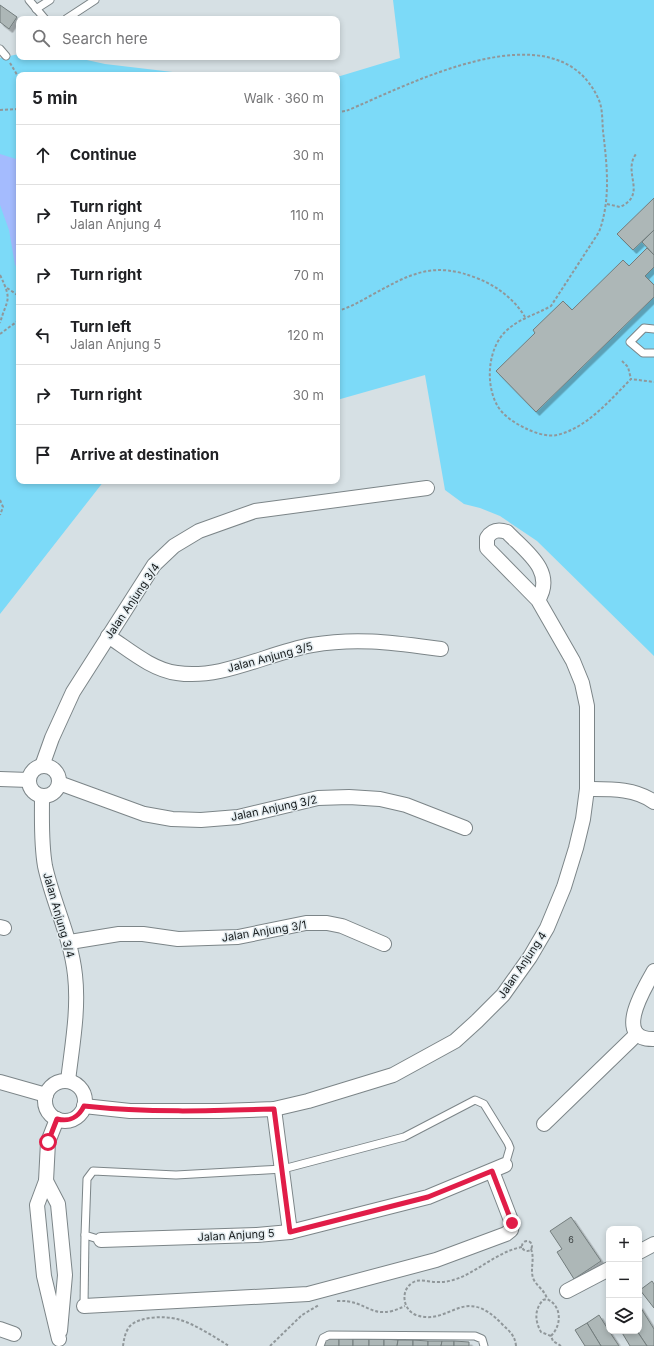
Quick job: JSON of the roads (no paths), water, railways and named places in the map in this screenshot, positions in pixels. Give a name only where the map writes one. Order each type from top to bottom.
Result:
[{"type":"street","name":"Jalan Anjung 3/4","points":[[42,766],[52,738],[73,692],[154,565],[174,546],[199,531],[255,512],[427,488]]},
{"type":"street","name":"Jalan Anjung 4","points":[[84,1106],[130,1111],[274,1109],[360,1087],[393,1075],[455,1041],[503,995],[530,957],[547,928],[564,887],[576,848],[583,819],[586,789],[586,706],[582,683],[573,661],[538,600],[487,548],[486,538],[494,530],[507,532],[540,568],[545,584],[543,593],[538,600]]},
{"type":"street","name":"Jalan Anjung 3/5","points":[[108,636],[158,668],[176,673],[197,674],[217,672],[311,645],[338,641],[371,640],[441,648]]},
{"type":"street","points":[[42,766],[48,767],[56,773],[59,783],[53,793],[42,797],[31,789],[29,780],[33,771],[42,766]]},
{"type":"street","points":[[0,779],[29,780]]},
{"type":"street","name":"Jalan Anjung 3/2","points":[[59,783],[144,814],[172,819],[201,820],[238,817],[312,799],[349,797],[380,799],[406,805],[465,828]]},
{"type":"street","points":[[586,789],[613,789],[630,792],[645,795],[654,802]]},
{"type":"street","name":"Jalan Anjung 3/4","points":[[42,797],[42,844],[46,867],[70,942],[75,976],[76,1019],[68,1081]]},
{"type":"street","name":"Jalan Anjung 3/1","points":[[70,942],[119,934],[143,934],[178,939],[238,937],[306,923],[327,923],[342,926],[384,944]]},
{"type":"street","points":[[654,970],[633,1014],[634,1026],[637,1034],[645,1039],[654,1039]]},
{"type":"street","points":[[544,1124],[637,1034]]},
{"type":"street","points":[[68,1081],[76,1084],[82,1090],[85,1097],[84,1106],[80,1113],[74,1118],[65,1121],[57,1119],[47,1109],[46,1095],[54,1084],[68,1081]]},
{"type":"street","points":[[0,1082],[46,1095]]},
{"type":"street","points":[[274,1109],[290,1232]]},
{"type":"street","points":[[57,1119],[48,1142],[46,1181],[37,1205],[44,1276],[60,1342]]},
{"type":"street","points":[[84,1306],[308,1294],[436,1260],[506,1234],[511,1230],[512,1223],[498,1168]]},
{"type":"street","name":"Jalan Anjung 5","points":[[101,1240],[257,1235],[290,1232],[428,1197],[498,1168]]},
{"type":"street","points":[[46,1181],[58,1204],[65,1275],[60,1342]]},
{"type":"street","points":[[642,1250],[654,1244]]},
{"type":"street","points":[[567,1291],[606,1271]]},
{"type":"street","points":[[0,1329],[14,1334]]},
{"type":"lane","points":[[29,0],[42,16]]},
{"type":"lane","points":[[36,9],[50,0]]},
{"type":"lane","points":[[71,16],[95,0]]},
{"type":"lane","points":[[0,49],[6,56]]},
{"type":"lane","points":[[654,329],[644,328],[630,342],[643,353],[654,353]]},
{"type":"lane","points":[[84,1306],[87,1179],[93,1171],[176,1175],[283,1169],[404,1137],[475,1100],[484,1104],[510,1148],[498,1168]]},
{"type":"lane","points":[[85,1235],[101,1240]]},
{"type":"lane","points":[[320,1346],[323,1338],[337,1335],[476,1336],[482,1339],[484,1346]]}]
